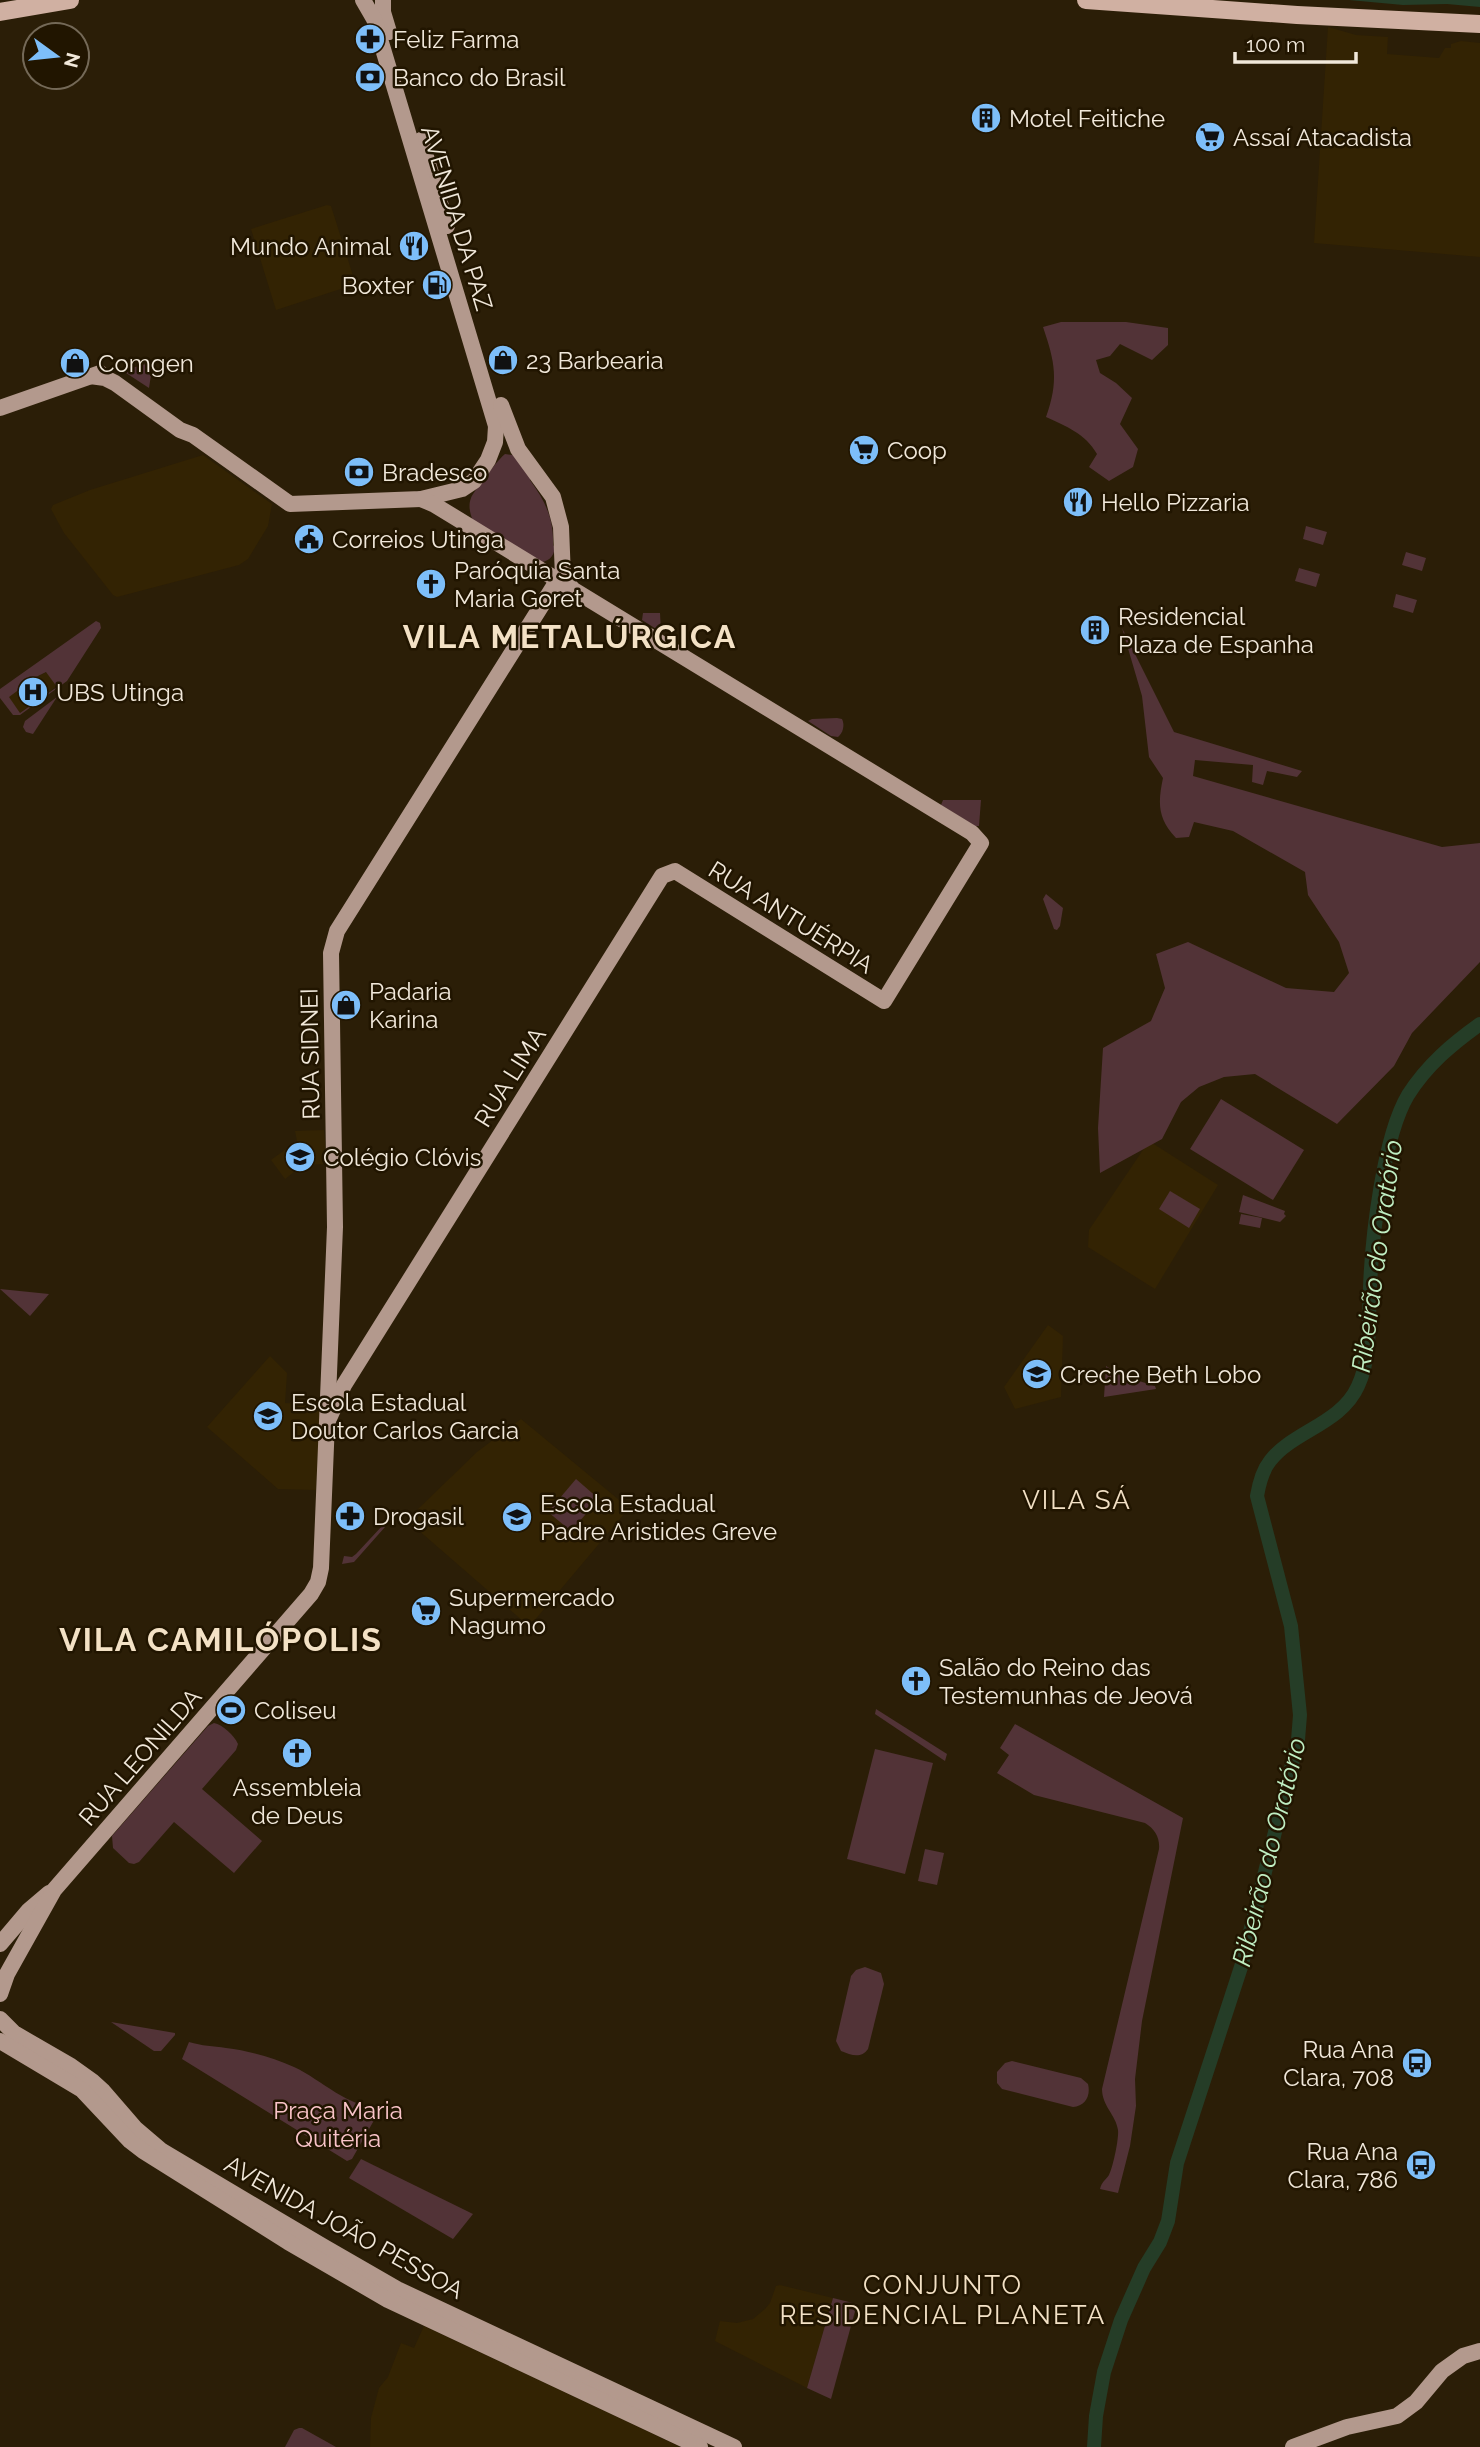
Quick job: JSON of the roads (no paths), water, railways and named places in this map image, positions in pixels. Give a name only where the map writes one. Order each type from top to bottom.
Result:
[{"type":"highway","points":[[0,12],[70,0]]},
{"type":"highway","points":[[1086,0],[1297,15],[1480,24]]},
{"type":"main road","name":"AVENIDA DA PAZ","points":[[363,0],[374,19],[496,426],[492,452]]},
{"type":"main road","name":"AVENIDA DA PAZ","points":[[383,0],[383,12],[490,370],[518,449]]},
{"type":"main road","points":[[0,408],[90,376],[110,380],[290,504],[421,499],[457,491],[468,486],[484,467],[492,452],[507,448],[518,449],[553,497],[559,517],[564,584]]},
{"type":"main road","points":[[466,525],[464,505],[468,486]]},
{"type":"main road","points":[[421,499],[433,503],[564,584]]},
{"type":"main road","points":[[535,568],[553,561],[561,546]]},
{"type":"main road","name":"RUA ANTUÉRPIA","points":[[564,584],[972,833],[981,843],[884,1002],[675,872]]},
{"type":"main road","name":"RUA SIDNEI","points":[[314,1589],[321,1568],[327,1423],[337,1383],[333,942],[344,921],[564,584]]},
{"type":"main road","name":"RUA LIMA","points":[[327,1423],[340,1405],[337,1383],[657,883],[662,876],[675,872]]},
{"type":"main road","name":"RUA LEONILDA","points":[[40,1907],[314,1589]]},
{"type":"main road","points":[[0,1944],[40,1907]]},
{"type":"main road","points":[[0,1994],[4,1967],[40,1907]]},
{"type":"main road","name":"AVENIDA JOÃO PESSOA","points":[[0,2020],[14,2033],[92,2081],[135,2128],[162,2151],[316,2242],[397,2289],[734,2447]]},
{"type":"main road","name":"AVENIDA JOÃO PESSOA","points":[[0,2041],[82,2090],[143,2151],[288,2242],[388,2300],[700,2447]]},
{"type":"main road","points":[[1293,2447],[1347,2427],[1398,2416],[1416,2402],[1442,2371],[1463,2356],[1480,2351]]},
{"type":"waterway","name":"Ribeirão do Oratório","points":[[1094,2447],[1096,2416],[1104,2372],[1121,2320],[1168,2221],[1177,2163],[1242,1964],[1298,1740],[1300,1715],[1291,1626],[1257,1496],[1260,1482],[1267,1465],[1280,1451],[1340,1410],[1358,1386],[1366,1362],[1371,1266],[1380,1188],[1399,1113],[1415,1084],[1432,1065],[1480,1024]]},
{"type":"place","name":"Feliz Farma","points":[[370,39]]},
{"type":"place","name":"Banco do Brasil","points":[[370,77]]},
{"type":"place","name":"Motel Feitiche","points":[[986,118]]},
{"type":"place","name":"Assaí Atacadista","points":[[1210,137]]},
{"type":"place","name":"Mundo Animal","points":[[414,246]]},
{"type":"place","name":"Boxter","points":[[437,285]]},
{"type":"place","name":"23 Barbearia","points":[[503,360]]},
{"type":"place","name":"Comgen","points":[[75,363]]},
{"type":"place","name":"Coop","points":[[864,450]]},
{"type":"place","name":"Bradesco","points":[[359,472]]},
{"type":"place","name":"Hello Pizzaria","points":[[1078,502]]},
{"type":"place","name":"Correios Utinga","points":[[309,539]]},
{"type":"place","name":"Paróquia Santa Maria Goret","points":[[431,584]]},
{"type":"place","name":"Residencial Plaza de Espanha","points":[[1095,630]]},
{"type":"place","name":"UBS Utinga","points":[[33,692]]},
{"type":"place","name":"Padaria Karina","points":[[346,1005]]},
{"type":"place","name":"Colégio Clóvis","points":[[300,1157]]},
{"type":"place","name":"Creche Beth Lobo","points":[[1037,1374]]},
{"type":"place","name":"Escola Estadual Doutor Carlos Garcia","points":[[268,1416]]},
{"type":"place","name":"Drogasil","points":[[350,1516]]},
{"type":"place","name":"Escola Estadual Padre Aristides Greve","points":[[517,1517]]},
{"type":"place","name":"Supermercado Nagumo","points":[[426,1611]]},
{"type":"place","name":"Salão do Reino das Testemunhas de Jeová","points":[[916,1681]]},
{"type":"place","name":"Coliseu","points":[[231,1710]]},
{"type":"place","name":"Assembleia de Deus","points":[[297,1753]]},
{"type":"place","name":"Rua Ana Clara, 708","points":[[1417,2063]]},
{"type":"place","name":"Rua Ana Clara, 786","points":[[1421,2165]]},
{"type":"district","name":"VILA METALÚRGICA","points":[[570,636]]},
{"type":"district","name":"VILA SÁ","points":[[1077,1500]]},
{"type":"district","name":"VILA CAMILÓPOLIS","points":[[221,1639]]},
{"type":"district","name":"CONJUNTO RESIDENCIAL PLANETA","points":[[943,2300]]},
{"type":"park label","name":"Praça Maria Quitéria","points":[[338,2124]]}]
